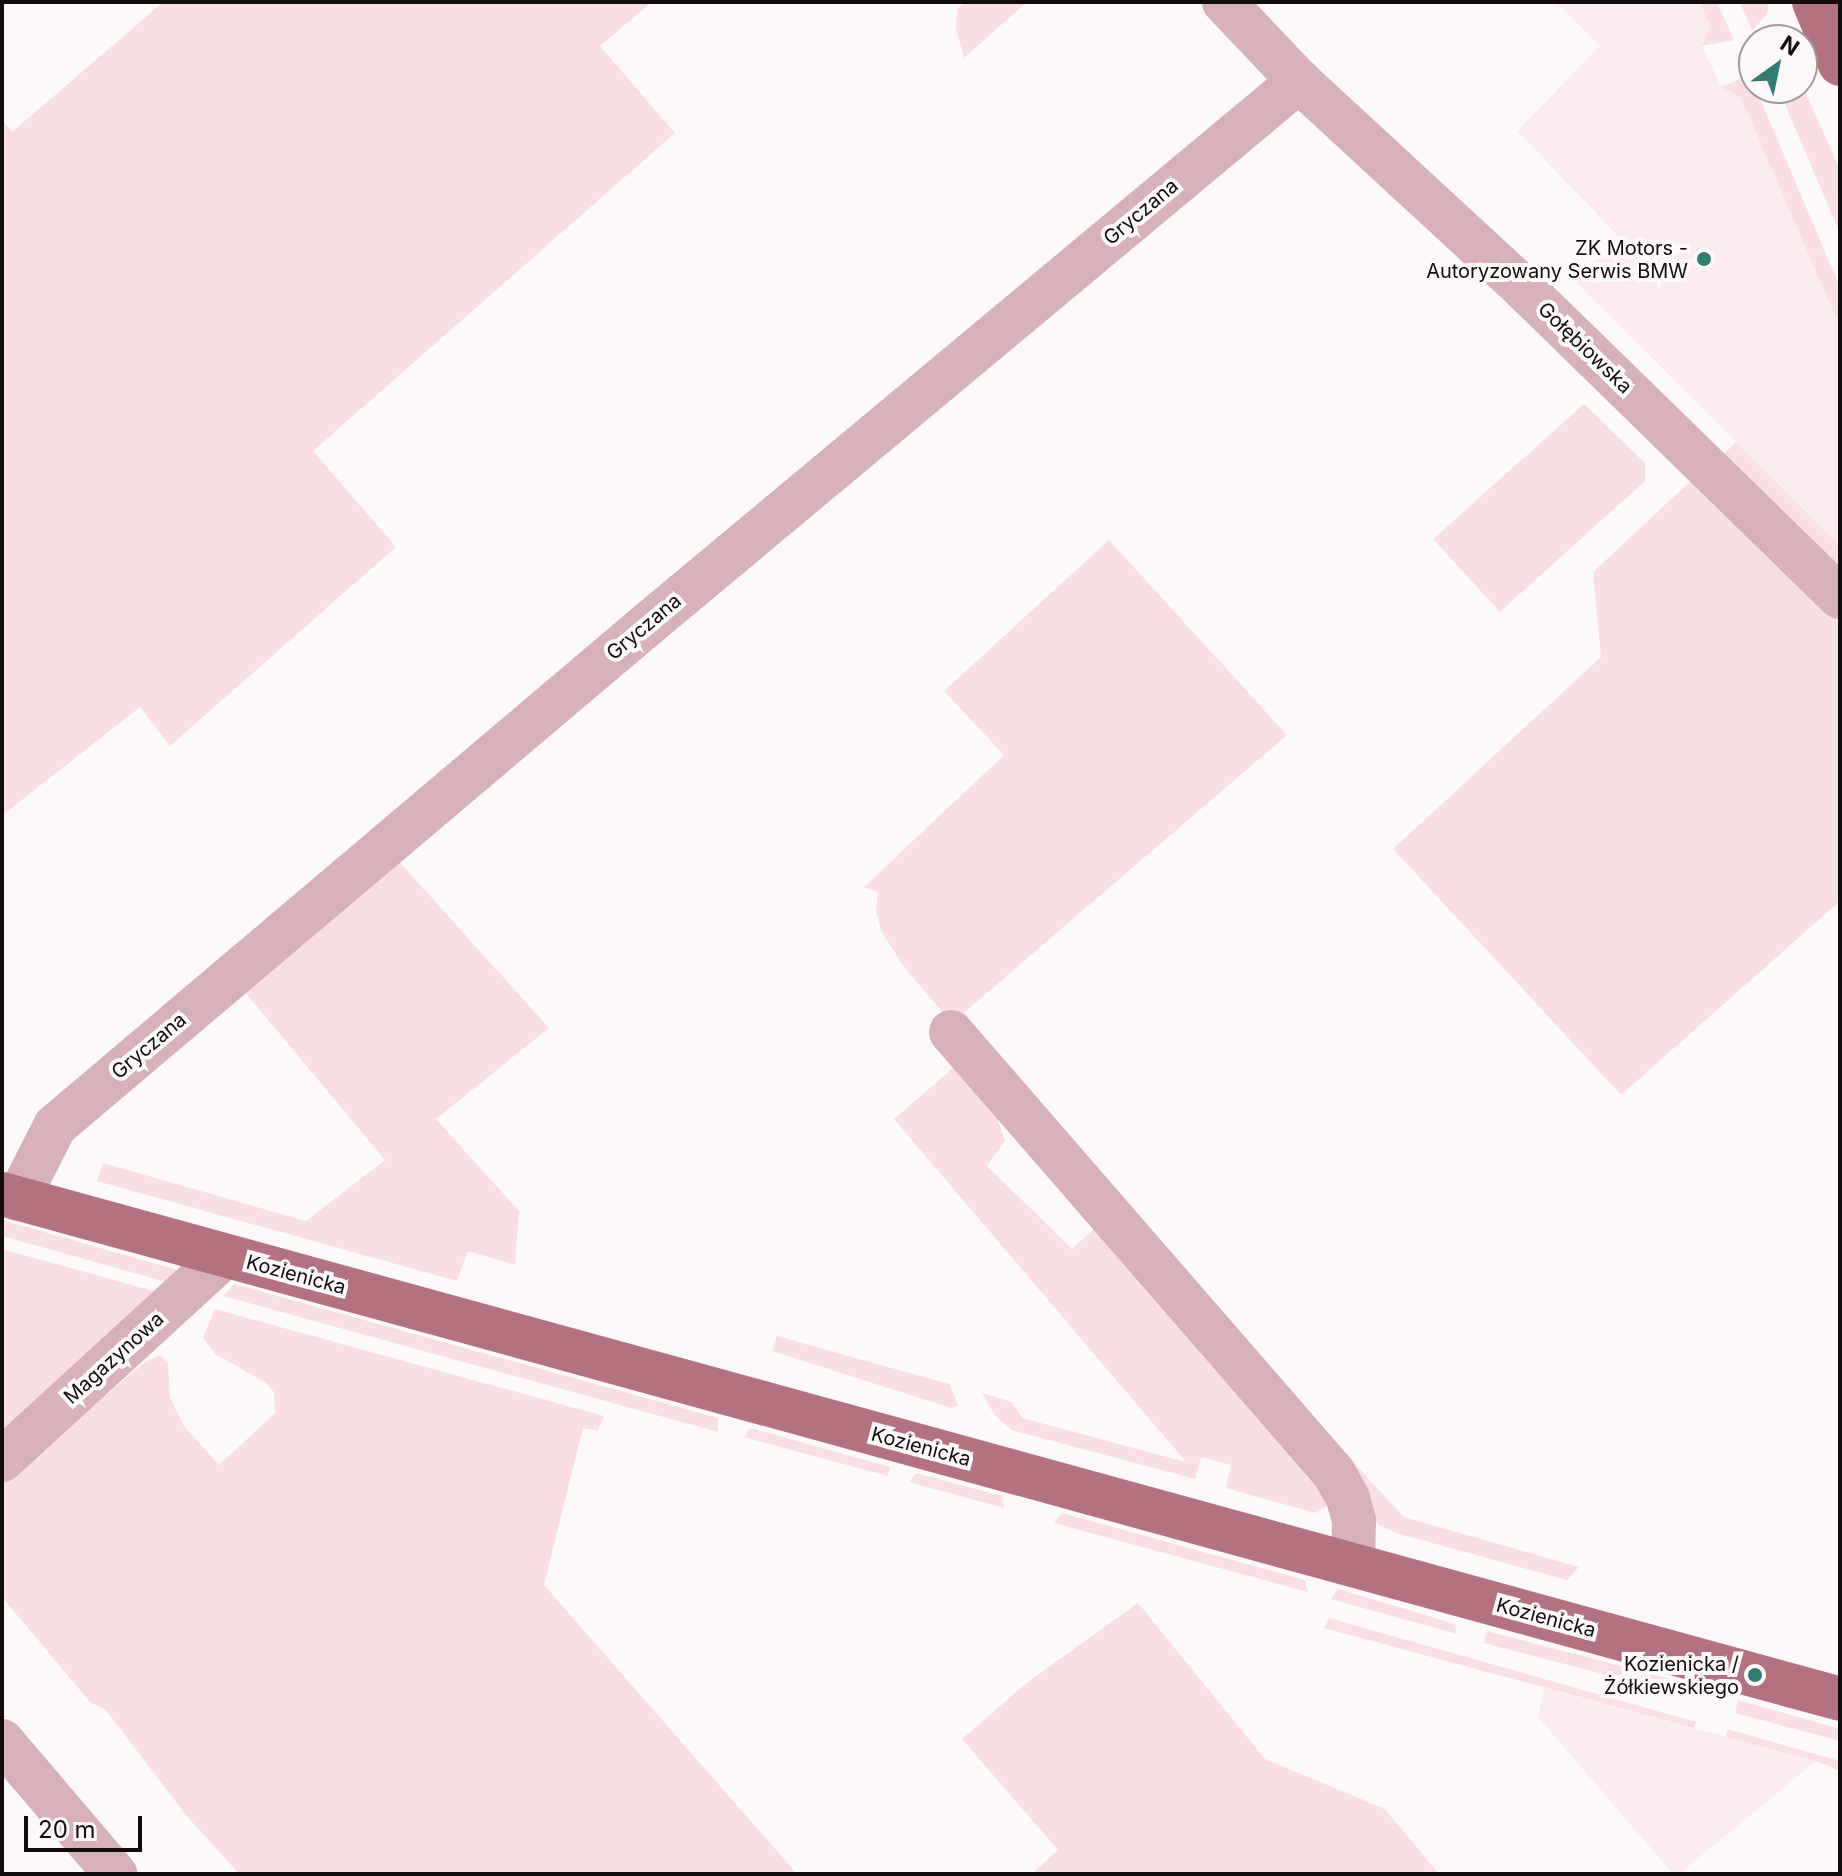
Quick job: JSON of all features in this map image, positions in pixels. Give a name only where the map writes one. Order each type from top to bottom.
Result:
[{"type":"main road","points":[[1814,2],[1840,64]]},
{"type":"main road","name":"Kozienicka","points":[[10,1197],[1840,1699]]},
{"type":"street","name":"Gołębiowska","points":[[1224,2],[1299,81],[1515,280],[1840,597]]},
{"type":"street","name":"Gryczana","points":[[10,1197],[55,1126],[630,639],[1299,81]]},
{"type":"street","points":[[951,1032],[1334,1473],[1348,1498],[1354,1520],[1353,1565]]},
{"type":"street","name":"Magazynowa","points":[[2,1460],[225,1256]]},
{"type":"street","points":[[2,1741],[115,1874]]},
{"type":"shaded area","points":[[163,2],[652,2],[600,46],[675,133],[313,451],[396,547],[170,746],[140,707],[4,814],[2,120],[12,132]]},
{"type":"shaded area","points":[[964,2],[1027,2],[964,58],[956,29],[957,10]]},
{"type":"shaded area","name":"ZK Motors - Autoryzowany Serwis BMW","points":[[1555,2],[1700,2],[1710,26],[1702,46],[1721,87],[1738,96],[1738,104],[1744,104],[1840,327],[1840,545],[1575,281],[1619,237],[1517,131],[1600,46]]},
{"type":"shaded area","points":[[1700,2],[1717,2],[1734,40],[1702,46],[1710,26]]},
{"type":"shaded area","points":[[1740,2],[1769,2],[1767,14],[1758,24],[1749,24]]},
{"type":"shaded area","points":[[1738,80],[1738,96],[1721,87]]},
{"type":"shaded area","points":[[1744,104],[1762,104],[1840,287],[1840,327]]},
{"type":"shaded area","points":[[1785,104],[1811,104],[1840,170],[1840,233]]},
{"type":"shaded area","points":[[1584,404],[1645,463],[1645,481],[1500,612],[1433,539]]},
{"type":"shaded area","points":[[1736,442],[1840,545],[1840,579],[1719,459]]},
{"type":"shaded area","points":[[1696,476],[1840,618],[1840,901],[1621,1095],[1393,849],[1601,657],[1593,572]]},
{"type":"shaded area","points":[[1109,540],[1287,735],[952,1023],[905,968],[881,931],[876,910],[878,892],[864,887],[1004,755],[944,691]]},
{"type":"shaded area","points":[[396,858],[549,1028],[436,1119],[519,1211],[515,1265],[468,1251],[457,1281],[97,1181],[103,1163],[306,1221],[385,1160],[239,985]]},
{"type":"shaded area","points":[[959,1063],[993,1106],[1005,1141],[987,1166],[1072,1249],[1094,1229],[1154,1282],[1331,1504],[1315,1513],[1226,1488],[1231,1465],[1201,1457],[1195,1479],[1011,1430],[994,1414],[982,1393],[1012,1402],[1022,1418],[1186,1462],[894,1119]]},
{"type":"shaded area","points":[[2,1220],[188,1273],[177,1285],[2,1236]]},
{"type":"shaded area","points":[[2,1249],[172,1296],[2,1442]]},
{"type":"shaded area","points":[[234,1284],[718,1418],[718,1432],[223,1296]]},
{"type":"shaded area","points":[[215,1309],[604,1416],[598,1431],[583,1428],[544,1585],[797,1874],[239,1874],[185,1814],[106,1710],[90,1702],[2,1597],[2,1483],[144,1363],[159,1355],[168,1362],[170,1397],[184,1426],[219,1465],[275,1413],[274,1392],[266,1383],[215,1354],[203,1338]]},
{"type":"shaded area","points":[[777,1336],[949,1384],[958,1405],[951,1408],[772,1351]]},
{"type":"shaded area","points":[[1316,1422],[1404,1517],[1579,1567],[1567,1580],[1396,1533],[1378,1525]]},
{"type":"shaded area","points":[[750,1428],[890,1467],[888,1476],[744,1437]]},
{"type":"shaded area","points":[[916,1473],[1002,1496],[1004,1508],[909,1482]]},
{"type":"shaded area","points":[[1062,1513],[1305,1580],[1308,1592],[1054,1523]]},
{"type":"shaded area","points":[[1338,1589],[1455,1624],[1457,1634],[1331,1599]]},
{"type":"shaded area","points":[[1138,1603],[1265,1759],[1385,1809],[1439,1874],[1032,1874],[1058,1850],[962,1739],[1029,1681]]},
{"type":"shaded area","points":[[1329,1618],[1696,1722],[1694,1728],[1324,1628]]},
{"type":"shaded area","points":[[1487,1631],[1702,1687],[1699,1699],[1484,1643]]},
{"type":"shaded area","points":[[1544,1688],[1816,1761],[1679,1874],[1673,1874],[1538,1717]]},
{"type":"shaded area","points":[[1738,1700],[1840,1729],[1840,1741],[1735,1713]]},
{"type":"shaded area","points":[[1727,1729],[1840,1761],[1840,1771],[1816,1761],[1726,1737]]},
{"type":"place","name":"ZK Motors - Autoryzowany Serwis BMW","points":[[1704,259]]},
{"type":"place","name":"Kozienicka / Żółkiewskiego","points":[[1755,1675]]}]
